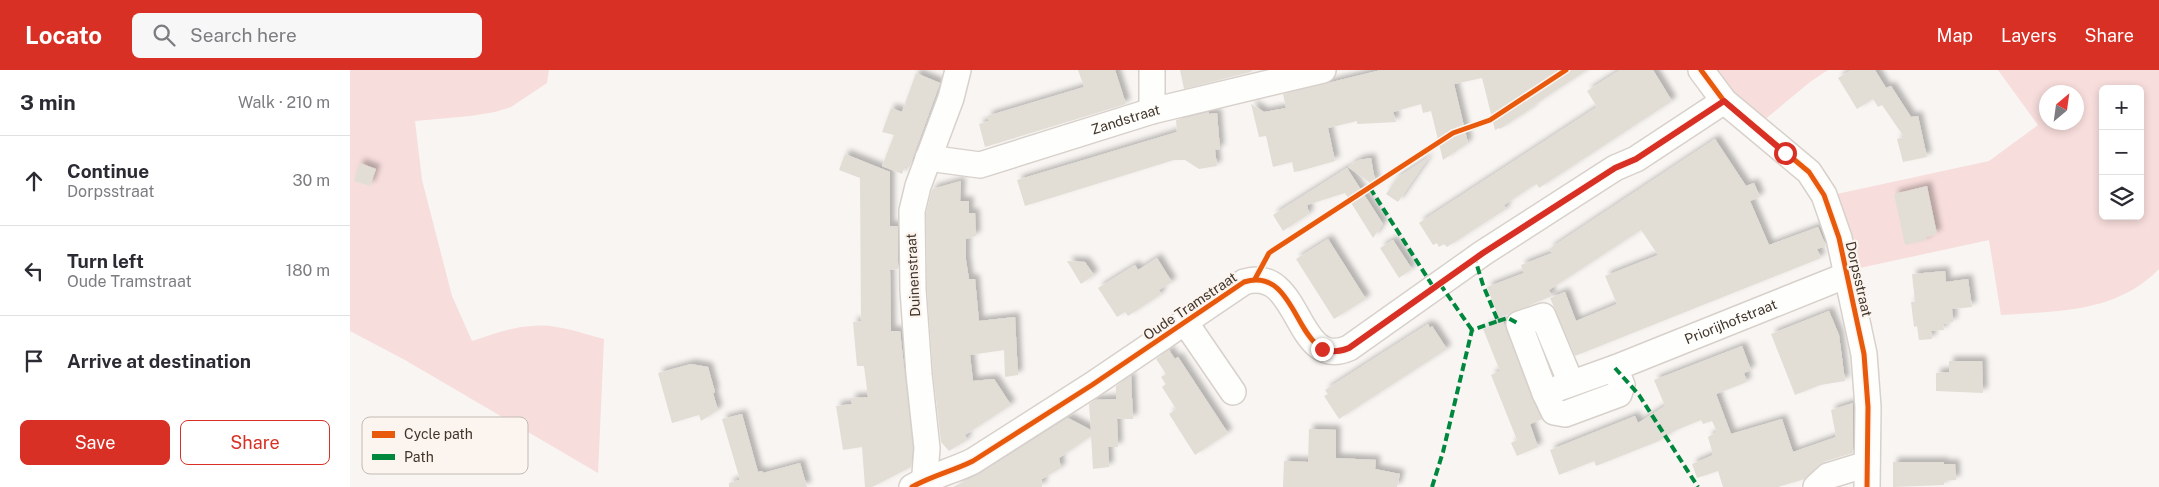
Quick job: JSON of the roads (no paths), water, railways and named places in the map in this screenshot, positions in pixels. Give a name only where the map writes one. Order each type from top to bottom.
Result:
[{"type":"street","name":"Duinenstraat","points":[[920,485],[927,448],[919,374],[911,226],[916,193],[951,98],[958,70]]},
{"type":"street","points":[[1152,70],[1152,111]]},
{"type":"street","name":"Zandstraat","points":[[928,158],[980,165],[1152,111],[1323,70]]},
{"type":"street","name":"Dorpsstraat","points":[[1701,70],[1724,101],[1809,172],[1818,184],[1833,218],[1864,354],[1868,407],[1867,476],[1828,476],[1816,487]]},
{"type":"street","name":"Oude Tramstraat","points":[[920,485],[973,461],[1092,385],[1244,282],[1255,278],[1274,284],[1283,293],[1313,342],[1322,349],[1332,352],[1349,348],[1483,253],[1615,168],[1636,159],[1724,101]]},
{"type":"street","name":"Priorijhofstraat","points":[[1545,393],[1615,368],[1846,275]]},
{"type":"street","points":[[1571,383],[1543,316],[1519,324],[1554,412],[1565,414],[1619,394],[1622,385],[1615,368]]},
{"type":"street","name":"Oude Tramstraat","points":[[1185,322],[1233,392]]}]
